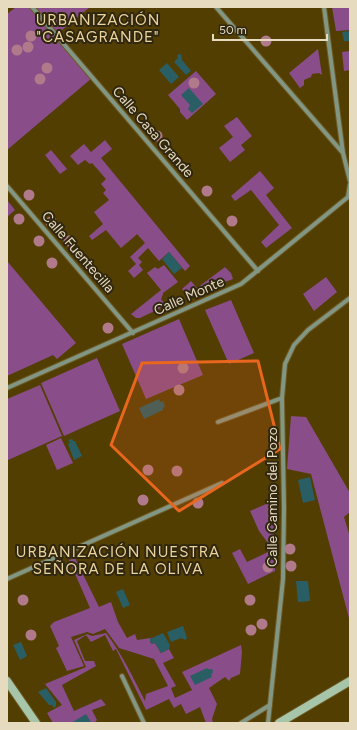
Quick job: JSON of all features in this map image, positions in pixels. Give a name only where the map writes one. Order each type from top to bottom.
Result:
[{"type":"main road","points":[[7,681],[36,723]]},
{"type":"main road","points":[[282,722],[350,681]]},
{"type":"street","name":"Calle Casa Grande","points":[[32,7],[258,271]]},
{"type":"street","points":[[216,7],[343,153]]},
{"type":"street","points":[[324,7],[343,153],[350,182]]},
{"type":"street","name":"Calle Monte","points":[[7,388],[241,284],[348,196],[350,182]]},
{"type":"street","name":"Calle Fuentecilla","points":[[7,186],[133,332]]},
{"type":"street","name":"Calle Camino del Pozo","points":[[268,723],[283,579],[284,508],[282,398],[285,364],[294,345],[308,330],[350,298]]},
{"type":"street","points":[[218,422],[282,398]]},
{"type":"street","points":[[7,579],[222,483]]},
{"type":"street","points":[[122,676],[144,723]]},
{"type":"street","points":[[240,723],[270,705]]},
{"type":"highlighted area","points":[[258,361],[280,449],[179,511],[111,445],[142,363]]},
{"type":"shaded area","points":[[16,7],[90,7],[56,35],[92,78],[7,150],[7,14]]},
{"type":"shaded area","points":[[332,7],[350,7],[350,30],[336,31]]},
{"type":"shaded area","points":[[318,49],[322,75],[319,73],[312,74],[311,77],[304,80],[304,85],[300,88],[289,73]]},
{"type":"shaded area","points":[[350,51],[350,70],[344,71],[342,52]]},
{"type":"shaded area","points":[[196,71],[216,94],[187,120],[168,95]]},
{"type":"shaded area","points":[[237,117],[252,136],[241,145],[245,150],[230,162],[219,148],[233,137],[224,126]]},
{"type":"shaded area","points":[[105,140],[112,149],[101,158],[190,266],[185,271],[169,252],[159,261],[148,248],[138,258],[142,262],[139,265],[143,270],[134,278],[128,271],[136,264],[130,257],[145,243],[137,234],[121,248],[106,230],[92,240],[89,236],[103,224],[94,212],[109,200],[103,193],[106,190],[101,184],[106,179],[92,163],[90,164],[85,160],[78,165],[70,156],[84,144],[91,152]]},
{"type":"shaded area","points":[[51,150],[67,169],[60,174],[45,155]]},
{"type":"shaded area","points":[[260,171],[274,188],[266,195],[292,228],[266,248],[261,242],[279,225],[251,190],[235,201],[231,196]]},
{"type":"shaded area","points":[[7,200],[15,210],[7,217]]},
{"type":"shaded area","points":[[7,261],[76,343],[57,359],[53,355],[7,376]]},
{"type":"shaded area","points":[[164,265],[178,282],[163,293],[161,299],[164,303],[168,302],[169,304],[140,318],[136,318],[131,314],[161,290],[147,273],[155,267],[158,269]]},
{"type":"shaded area","points":[[225,267],[231,273],[233,279],[187,296],[182,289],[191,281],[197,288]]},
{"type":"shaded area","points":[[326,277],[337,292],[314,311],[303,294]]},
{"type":"shaded area","points":[[231,300],[254,353],[229,364],[205,310]]},
{"type":"shaded area","points":[[179,319],[203,375],[146,399],[122,344]]},
{"type":"shaded area","points":[[97,358],[120,411],[64,436],[41,383]]},
{"type":"shaded area","points":[[40,385],[62,436],[8,460],[7,399]]},
{"type":"shaded area","points":[[291,416],[306,417],[350,493],[350,512],[344,517],[350,537],[350,622],[311,474],[287,469]]},
{"type":"shaded area","points":[[61,438],[73,463],[57,470],[46,445]]},
{"type":"shaded area","points":[[273,501],[275,571],[248,584],[232,553],[240,549],[247,562],[268,552],[268,543],[259,531],[250,511]]},
{"type":"shaded area","points":[[75,558],[99,607],[111,602],[118,622],[127,638],[135,634],[137,640],[151,638],[150,642],[152,644],[155,643],[161,653],[169,649],[174,658],[163,663],[176,686],[171,688],[175,698],[192,690],[182,672],[241,645],[242,652],[240,674],[231,678],[229,681],[225,677],[209,688],[217,704],[212,719],[213,723],[206,723],[200,707],[186,714],[181,704],[174,708],[169,699],[146,710],[116,649],[113,651],[105,635],[91,642],[86,635],[77,641],[85,661],[94,661],[96,666],[62,685],[74,711],[101,699],[106,705],[92,710],[97,720],[94,723],[53,723],[47,713],[62,705],[45,684],[86,667],[74,640],[87,634],[92,636],[106,633],[132,674],[145,701],[146,694],[168,686],[154,659],[119,648],[105,629],[93,634],[87,632],[71,637],[84,666],[67,671],[56,648],[59,646],[50,626],[54,622],[90,608],[69,560]]},
{"type":"water","points":[[350,31],[350,41],[344,41],[342,32]]},
{"type":"water","points":[[181,54],[182,60],[191,71],[186,75],[174,62],[178,58],[177,55]]},
{"type":"water","points":[[167,63],[179,77],[171,84],[159,70]]},
{"type":"water","points":[[189,88],[203,104],[192,113],[188,109],[190,105],[181,95]]},
{"type":"water","points":[[169,252],[182,268],[174,274],[162,259]]},
{"type":"water","points":[[159,399],[160,402],[163,401],[165,406],[163,410],[144,419],[139,408]]},
{"type":"water","points":[[72,439],[75,441],[82,456],[74,460],[68,444],[70,443],[68,440]]},
{"type":"water","points":[[310,477],[315,500],[303,503],[298,480]]},
{"type":"water","points":[[296,581],[308,581],[310,601],[298,602]]},
{"type":"water","points":[[123,589],[130,605],[123,608],[116,592]]},
{"type":"water","points":[[183,626],[187,638],[185,640],[181,638],[171,642],[167,632]]},
{"type":"water","points":[[163,633],[170,645],[169,649],[161,653],[155,643],[152,644],[150,639]]},
{"type":"water","points":[[21,642],[27,656],[20,660],[13,645]]},
{"type":"water","points":[[207,668],[212,669],[212,677],[195,685],[190,676]]},
{"type":"water","points":[[46,688],[56,702],[56,706],[54,708],[52,705],[49,705],[38,692]]},
{"type":"water","points":[[86,714],[91,723],[71,723]]},
{"type":"district","name":"URBANIZACIÓN \"CASAGRANDE\"","points":[[98,28]]},
{"type":"district","name":"URBANIZACIÓN NUESTRA SEÑORA DE LA OLIVA","points":[[118,560]]}]
